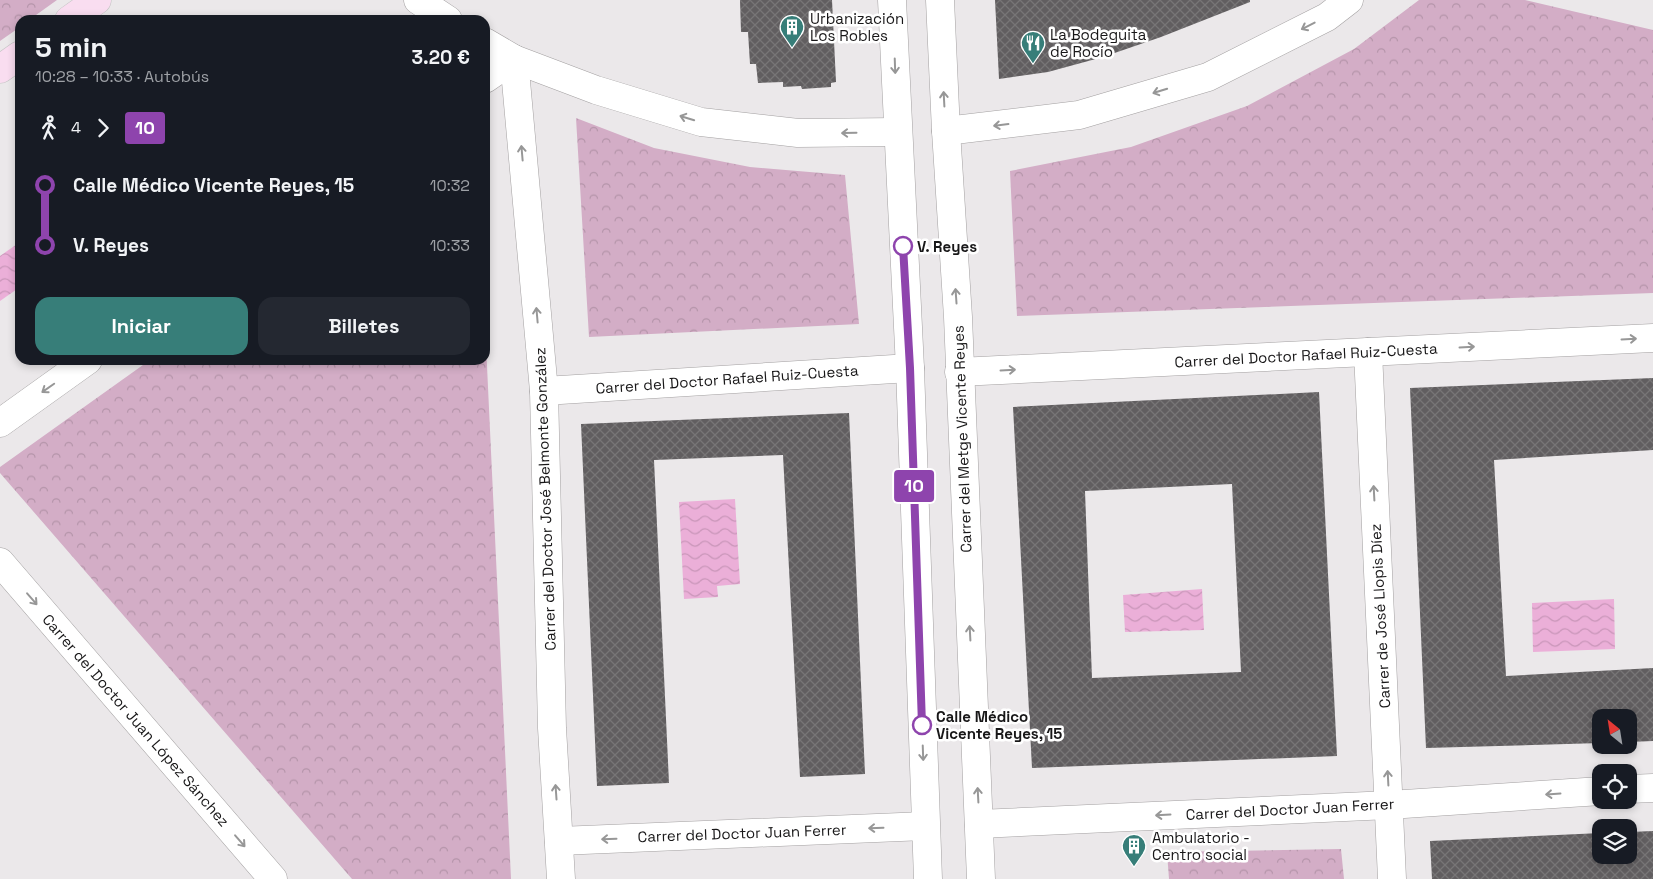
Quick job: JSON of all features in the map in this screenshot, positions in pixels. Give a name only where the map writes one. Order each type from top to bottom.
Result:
[{"type":"main road","points":[[76,15],[97,0]]},
{"type":"main road","points":[[0,69],[15,58]]},
{"type":"street","points":[[418,0],[440,15]]},
{"type":"street","points":[[892,0],[910,368],[928,879]]},
{"type":"street","name":"Carrer del Metge Vicente Reyes","points":[[940,0],[958,317],[981,879]]},
{"type":"street","points":[[946,131],[1079,116],[1208,77],[1327,16],[1349,0]]},
{"type":"street","points":[[490,45],[514,59],[596,90],[701,122],[798,134],[898,132]]},
{"type":"street","points":[[490,75],[514,59]]},
{"type":"street","name":"Carrer del Doctor José Belmonte González","points":[[514,59],[544,391],[552,728],[561,879]]},
{"type":"street","name":"Carrer del Doctor Rafael Ruiz-Cuesta","points":[[959,372],[1653,338]]},
{"type":"street","name":"Carrer de José Llopis Díez","points":[[1368,352],[1392,879]]},
{"type":"street","points":[[0,422],[81,365]]},
{"type":"street","name":"Carrer del Doctor Rafael Ruiz-Cuesta","points":[[544,391],[910,368]]},
{"type":"street","name":"Carrer del Doctor Juan López Sánchez","points":[[0,562],[273,879]]},
{"type":"street","points":[[1637,789],[1653,788]]},
{"type":"street","name":"Carrer del Doctor Juan Ferrer","points":[[979,824],[1389,805],[1592,792]]},
{"type":"street","name":"Carrer del Doctor Juan Ferrer","points":[[559,840],[925,826]]},
{"type":"green space","points":[[0,0],[57,0],[36,15],[15,15],[15,30],[0,41]]},
{"type":"green space","points":[[1419,0],[1525,0],[1653,30],[1653,293],[1017,316],[1010,171],[1131,147],[1247,106],[1354,49]]},
{"type":"green space","points":[[576,118],[654,148],[750,167],[845,175],[859,324],[589,337]]},
{"type":"green space","points":[[143,365],[487,365],[511,879],[352,879],[0,473],[0,467]]},
{"type":"green space","points":[[1341,849],[1344,879],[1169,879],[1167,852]]},
{"type":"water","points":[[15,246],[15,290],[0,301],[0,256]]},
{"type":"water","points":[[735,499],[740,584],[717,586],[718,597],[684,599],[679,502]]},
{"type":"water","points":[[1202,589],[1204,630],[1125,632],[1123,595]]},
{"type":"water","points":[[1614,599],[1615,649],[1533,652],[1532,603]]},
{"type":"building","name":"Urbanización Los Robles","points":[[740,0],[832,0],[836,82],[831,83],[831,87],[802,89],[801,86],[783,87],[783,82],[758,83],[756,64],[750,64],[748,32],[741,32]]},
{"type":"building","points":[[995,0],[1250,0],[1250,2],[1161,37],[1103,57],[1048,72],[999,79]]},
{"type":"building","points":[[1653,378],[1653,450],[1494,460],[1506,676],[1653,668],[1653,741],[1638,742],[1638,709],[1592,709],[1592,743],[1426,748],[1410,388]]},
{"type":"building","points":[[1319,392],[1337,756],[1032,768],[1013,407]],"holes":[[[1232,484],[1241,672],[1092,678],[1085,491]]]},
{"type":"building","points":[[849,413],[865,774],[800,777],[783,455],[654,460],[669,783],[597,786],[581,424]]},
{"type":"building","points":[[1653,831],[1653,879],[1432,879],[1430,841],[1592,833],[1592,864],[1637,864],[1637,832]]},
{"type":"bus line","name":"10","points":[[903,246],[910,368],[922,725]]},
{"type":"place","name":"Urbanización Los Robles","points":[[792,48]]},
{"type":"place","name":"La Bodeguita de Rocío","points":[[1033,64]]},
{"type":"place","name":"V. Reyes","points":[[903,246]]},
{"type":"place","name":"Calle Médico Vicente Reyes, 15","points":[[922,725]]},
{"type":"place","name":"Ambulatorio - Centro social","points":[[1134,867]]}]
